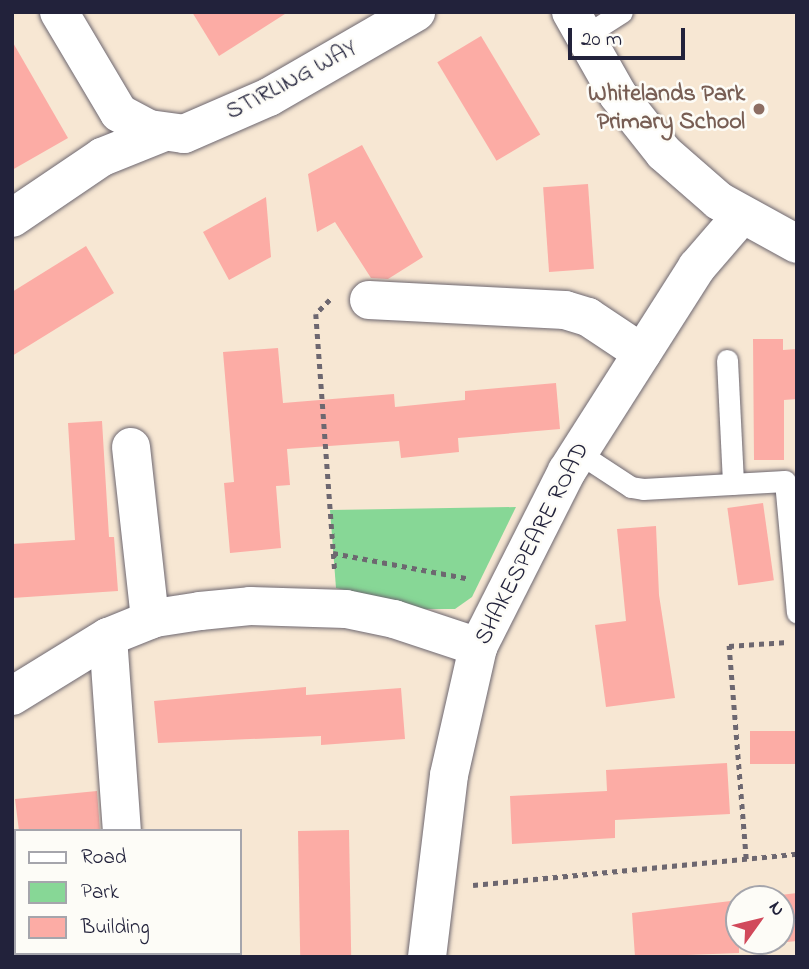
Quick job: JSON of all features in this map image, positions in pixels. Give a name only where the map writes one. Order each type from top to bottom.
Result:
[{"type":"street","points":[[58,12],[111,103],[150,129]]},
{"type":"street","name":"STIRLING WAY","points":[[12,218],[102,157],[150,129],[184,134],[205,128],[270,97],[415,12]]},
{"type":"street","points":[[577,25],[618,95],[664,153],[741,216],[797,244]]},
{"type":"street","name":"SHAKESPEARE ROAD","points":[[427,957],[450,775],[478,646],[579,453],[697,267],[741,216]]},
{"type":"street","points":[[369,300],[565,310],[588,317],[642,353]]},
{"type":"street","points":[[131,447],[150,620]]},
{"type":"street","points":[[12,696],[108,636],[150,620],[250,606],[337,608],[394,619],[478,646]]},
{"type":"street","points":[[108,636],[122,829]]},
{"type":"lane","points":[[577,25],[622,12]]},
{"type":"lane","points":[[727,360],[733,484]]},
{"type":"lane","points":[[579,453],[631,487],[643,489],[785,481],[797,612]]},
{"type":"path","points":[[337,608],[316,314],[328,300],[369,300]]},
{"type":"path","points":[[333,553],[508,587]]},
{"type":"path","points":[[746,859],[729,646],[797,641]]},
{"type":"path","points":[[434,889],[797,854]]},
{"type":"green space","points":[[516,507],[472,597],[455,609],[421,609],[336,588],[330,510]]},
{"type":"building","points":[[192,12],[288,12],[219,56]]},
{"type":"building","points":[[481,36],[540,135],[497,161],[437,62]]},
{"type":"building","points":[[12,41],[68,138],[12,170]]},
{"type":"building","points":[[362,145],[423,257],[388,279],[371,278],[335,222],[317,232],[308,174]]},
{"type":"building","points":[[588,184],[594,269],[549,272],[543,187]]},
{"type":"building","points":[[266,197],[271,257],[229,280],[203,232]]},
{"type":"building","points":[[86,246],[114,293],[12,356],[12,292]]},
{"type":"building","points":[[753,339],[783,339],[783,350],[797,349],[797,399],[784,400],[784,460],[754,460]]},
{"type":"building","points":[[278,348],[283,403],[394,394],[395,407],[465,400],[465,391],[556,383],[560,429],[458,438],[459,452],[401,458],[399,441],[287,449],[290,485],[276,486],[281,548],[230,553],[224,483],[234,482],[223,352]]},
{"type":"building","points":[[102,421],[109,537],[114,537],[118,591],[12,598],[12,544],[75,540],[68,423]]},
{"type":"building","points":[[763,503],[774,580],[738,585],[727,508]]},
{"type":"building","points":[[656,526],[659,595],[675,698],[606,707],[595,625],[626,621],[617,529]]},
{"type":"building","points":[[306,687],[306,695],[401,688],[405,739],[321,745],[321,736],[158,743],[154,701]]},
{"type":"building","points":[[750,731],[797,731],[797,764],[750,764]]},
{"type":"building","points":[[727,763],[730,814],[615,820],[615,838],[512,844],[510,796],[607,791],[606,770]]},
{"type":"building","points":[[97,791],[100,829],[19,829],[15,799]]},
{"type":"building","points":[[349,830],[351,957],[300,957],[298,831]]},
{"type":"building","points":[[795,893],[797,893],[795,941]]},
{"type":"building","points":[[725,902],[725,954],[635,957],[632,913]]},
{"type":"place","name":"Whitelands Park Primary School","points":[[759,109]]}]
